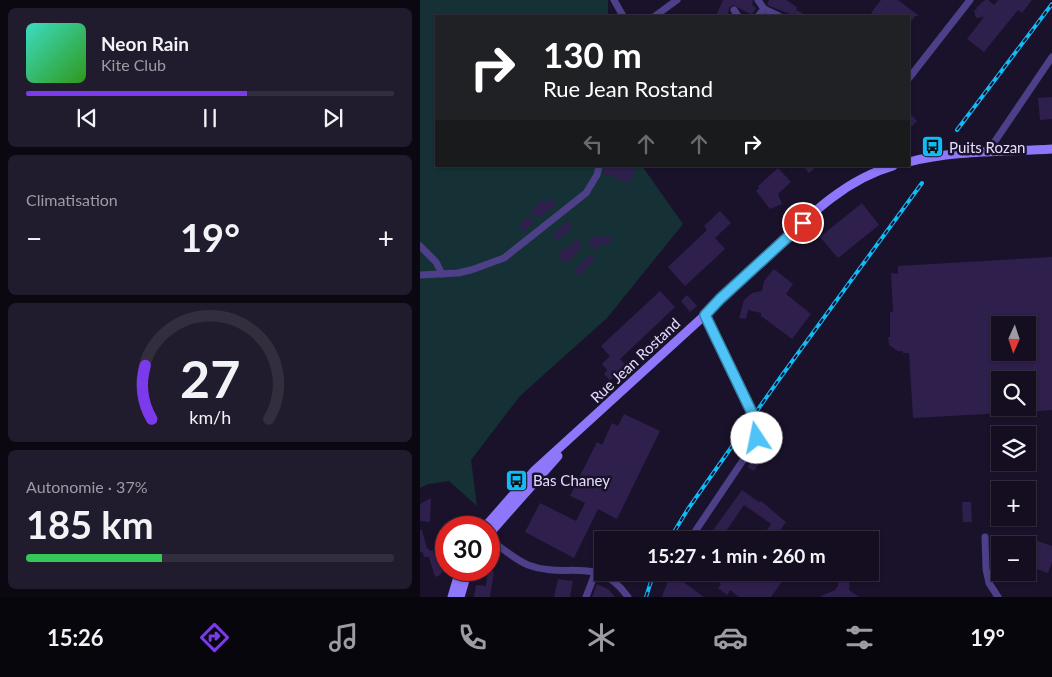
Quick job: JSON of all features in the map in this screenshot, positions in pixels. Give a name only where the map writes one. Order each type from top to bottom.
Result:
[{"type":"main road","points":[[910,162],[925,157],[1052,149]]},
{"type":"main road","name":"Rue Jean Rostand","points":[[495,516],[535,470],[583,428],[828,200],[876,168]]},
{"type":"main road","name":"Rue Jean Rostand","points":[[500,521],[583,428]]},
{"type":"main road","points":[[452,597],[457,581]]},
{"type":"main road","points":[[460,597],[465,581]]},
{"type":"street","points":[[614,0],[623,15]]},
{"type":"street","points":[[656,15],[677,0]]},
{"type":"street","points":[[758,0],[764,9],[777,15]]},
{"type":"street","points":[[910,77],[970,0]]},
{"type":"street","points":[[759,15],[764,9]]},
{"type":"street","points":[[987,153],[1052,57]]},
{"type":"street","points":[[420,275],[471,270],[504,258],[586,193],[597,175],[599,167]]},
{"type":"street","points":[[420,246],[436,262],[442,274]]},
{"type":"street","points":[[695,531],[754,444],[758,431],[745,395],[705,315]]},
{"type":"street","points":[[985,537],[988,583],[998,597]]},
{"type":"street","points":[[500,546],[527,564],[544,569],[594,571]]},
{"type":"street","points":[[586,597],[594,576]]},
{"type":"street","points":[[612,581],[628,597]]},
{"type":"green space","points":[[420,0],[608,0],[608,15],[435,15],[435,167],[643,167],[683,224],[607,318],[520,396],[471,460],[477,506],[449,481],[428,484],[420,488]]},
{"type":"building","points":[[723,0],[753,0],[752,5],[756,8],[752,15],[733,5],[729,8],[728,15],[717,14]]},
{"type":"building","points":[[769,0],[786,0],[797,7],[796,10],[806,15],[790,15],[767,5]]},
{"type":"building","points":[[881,0],[898,0],[919,16],[915,16],[910,24],[910,15],[874,15],[871,13]]},
{"type":"building","points":[[985,0],[994,5],[998,0],[1032,0],[1022,13],[1018,10],[984,52],[967,39],[984,17],[976,18],[974,10],[977,10],[976,8]]},
{"type":"building","points":[[1052,97],[1052,119],[1040,120],[1038,98]]},
{"type":"building","points":[[910,114],[917,121],[910,128]]},
{"type":"building","points":[[604,167],[629,167],[635,169],[631,181],[628,180],[627,183],[619,181],[619,178],[603,174]]},
{"type":"building","points":[[804,167],[816,167],[809,173]]},
{"type":"building","points":[[778,168],[791,182],[778,194],[782,204],[770,209],[756,191],[759,188],[758,186]]},
{"type":"building","points":[[551,198],[556,204],[541,217],[531,214],[532,210],[543,199],[546,203]]},
{"type":"building","points":[[862,203],[879,225],[838,258],[820,237]]},
{"type":"building","points":[[720,211],[731,223],[715,238],[725,249],[685,286],[668,267],[707,230],[704,226]]},
{"type":"building","points":[[529,216],[534,223],[523,232],[520,228],[521,222]]},
{"type":"building","points":[[566,222],[572,223],[571,229],[558,240],[552,235]]},
{"type":"building","points":[[605,234],[612,239],[606,246],[602,242],[596,250],[588,243],[594,236],[602,238]]},
{"type":"building","points":[[577,239],[583,245],[567,264],[557,256],[565,246],[568,249]]},
{"type":"building","points":[[590,255],[595,258],[580,276],[574,271]]},
{"type":"building","points":[[1052,257],[1052,410],[1036,411],[1036,371],[991,371],[991,414],[913,418],[909,353],[898,351],[889,345],[888,337],[890,337],[890,312],[893,312],[891,273],[898,274],[898,266]]},
{"type":"building","points":[[774,269],[793,284],[786,294],[811,314],[792,339],[761,316],[761,313],[748,310],[746,319],[739,318],[744,300],[752,293],[762,291],[764,281]]},
{"type":"building","points":[[660,291],[675,307],[620,359],[626,365],[610,380],[604,374],[607,370],[602,364],[610,356],[601,346]]},
{"type":"building","points":[[687,295],[697,306],[690,312],[681,301]]},
{"type":"building","points":[[624,414],[660,431],[617,519],[598,509],[574,558],[525,532],[540,503],[576,521],[585,503],[570,496],[597,442],[602,445],[612,423],[618,426]]},
{"type":"building","points":[[752,460],[758,465],[754,471],[747,467]]},
{"type":"building","points":[[742,490],[759,502],[761,501],[786,522],[780,531],[766,531],[771,524],[744,505],[726,531],[712,531]]},
{"type":"building","points":[[431,498],[430,522],[420,521],[420,504]]},
{"type":"building","points":[[962,502],[971,502],[972,522],[963,522]]},
{"type":"building","points":[[420,530],[422,530],[427,549],[429,548],[429,551],[433,550],[435,555],[435,577],[429,557],[424,557],[420,551]]},
{"type":"building","points":[[1036,540],[1052,546],[1052,562],[1048,573],[1036,569]]},
{"type":"building","points":[[558,579],[573,581],[570,597],[554,597]]},
{"type":"building","points":[[487,581],[492,581],[490,597],[474,597],[476,585],[486,586]]},
{"type":"building","points":[[668,581],[682,581],[704,597],[662,597]]},
{"type":"building","points":[[717,581],[782,581],[771,597],[739,597],[730,590],[727,595],[718,588],[721,584]]},
{"type":"building","points":[[838,581],[850,581],[849,590],[859,597],[819,597],[835,590]]},
{"type":"building","points":[[597,584],[608,589],[615,597],[592,597]]},
{"type":"railway","points":[[957,130],[1052,4]]},
{"type":"railway","points":[[675,531],[780,378],[922,183]]},
{"type":"railway","points":[[646,597],[651,581]]},
{"type":"place","name":"Puits Rozan","points":[[933,147]]},
{"type":"place","name":"Bas Chaney","points":[[517,480]]},
{"type":"route","points":[[757,438],[758,431],[745,395],[705,315],[803,223]]}]
